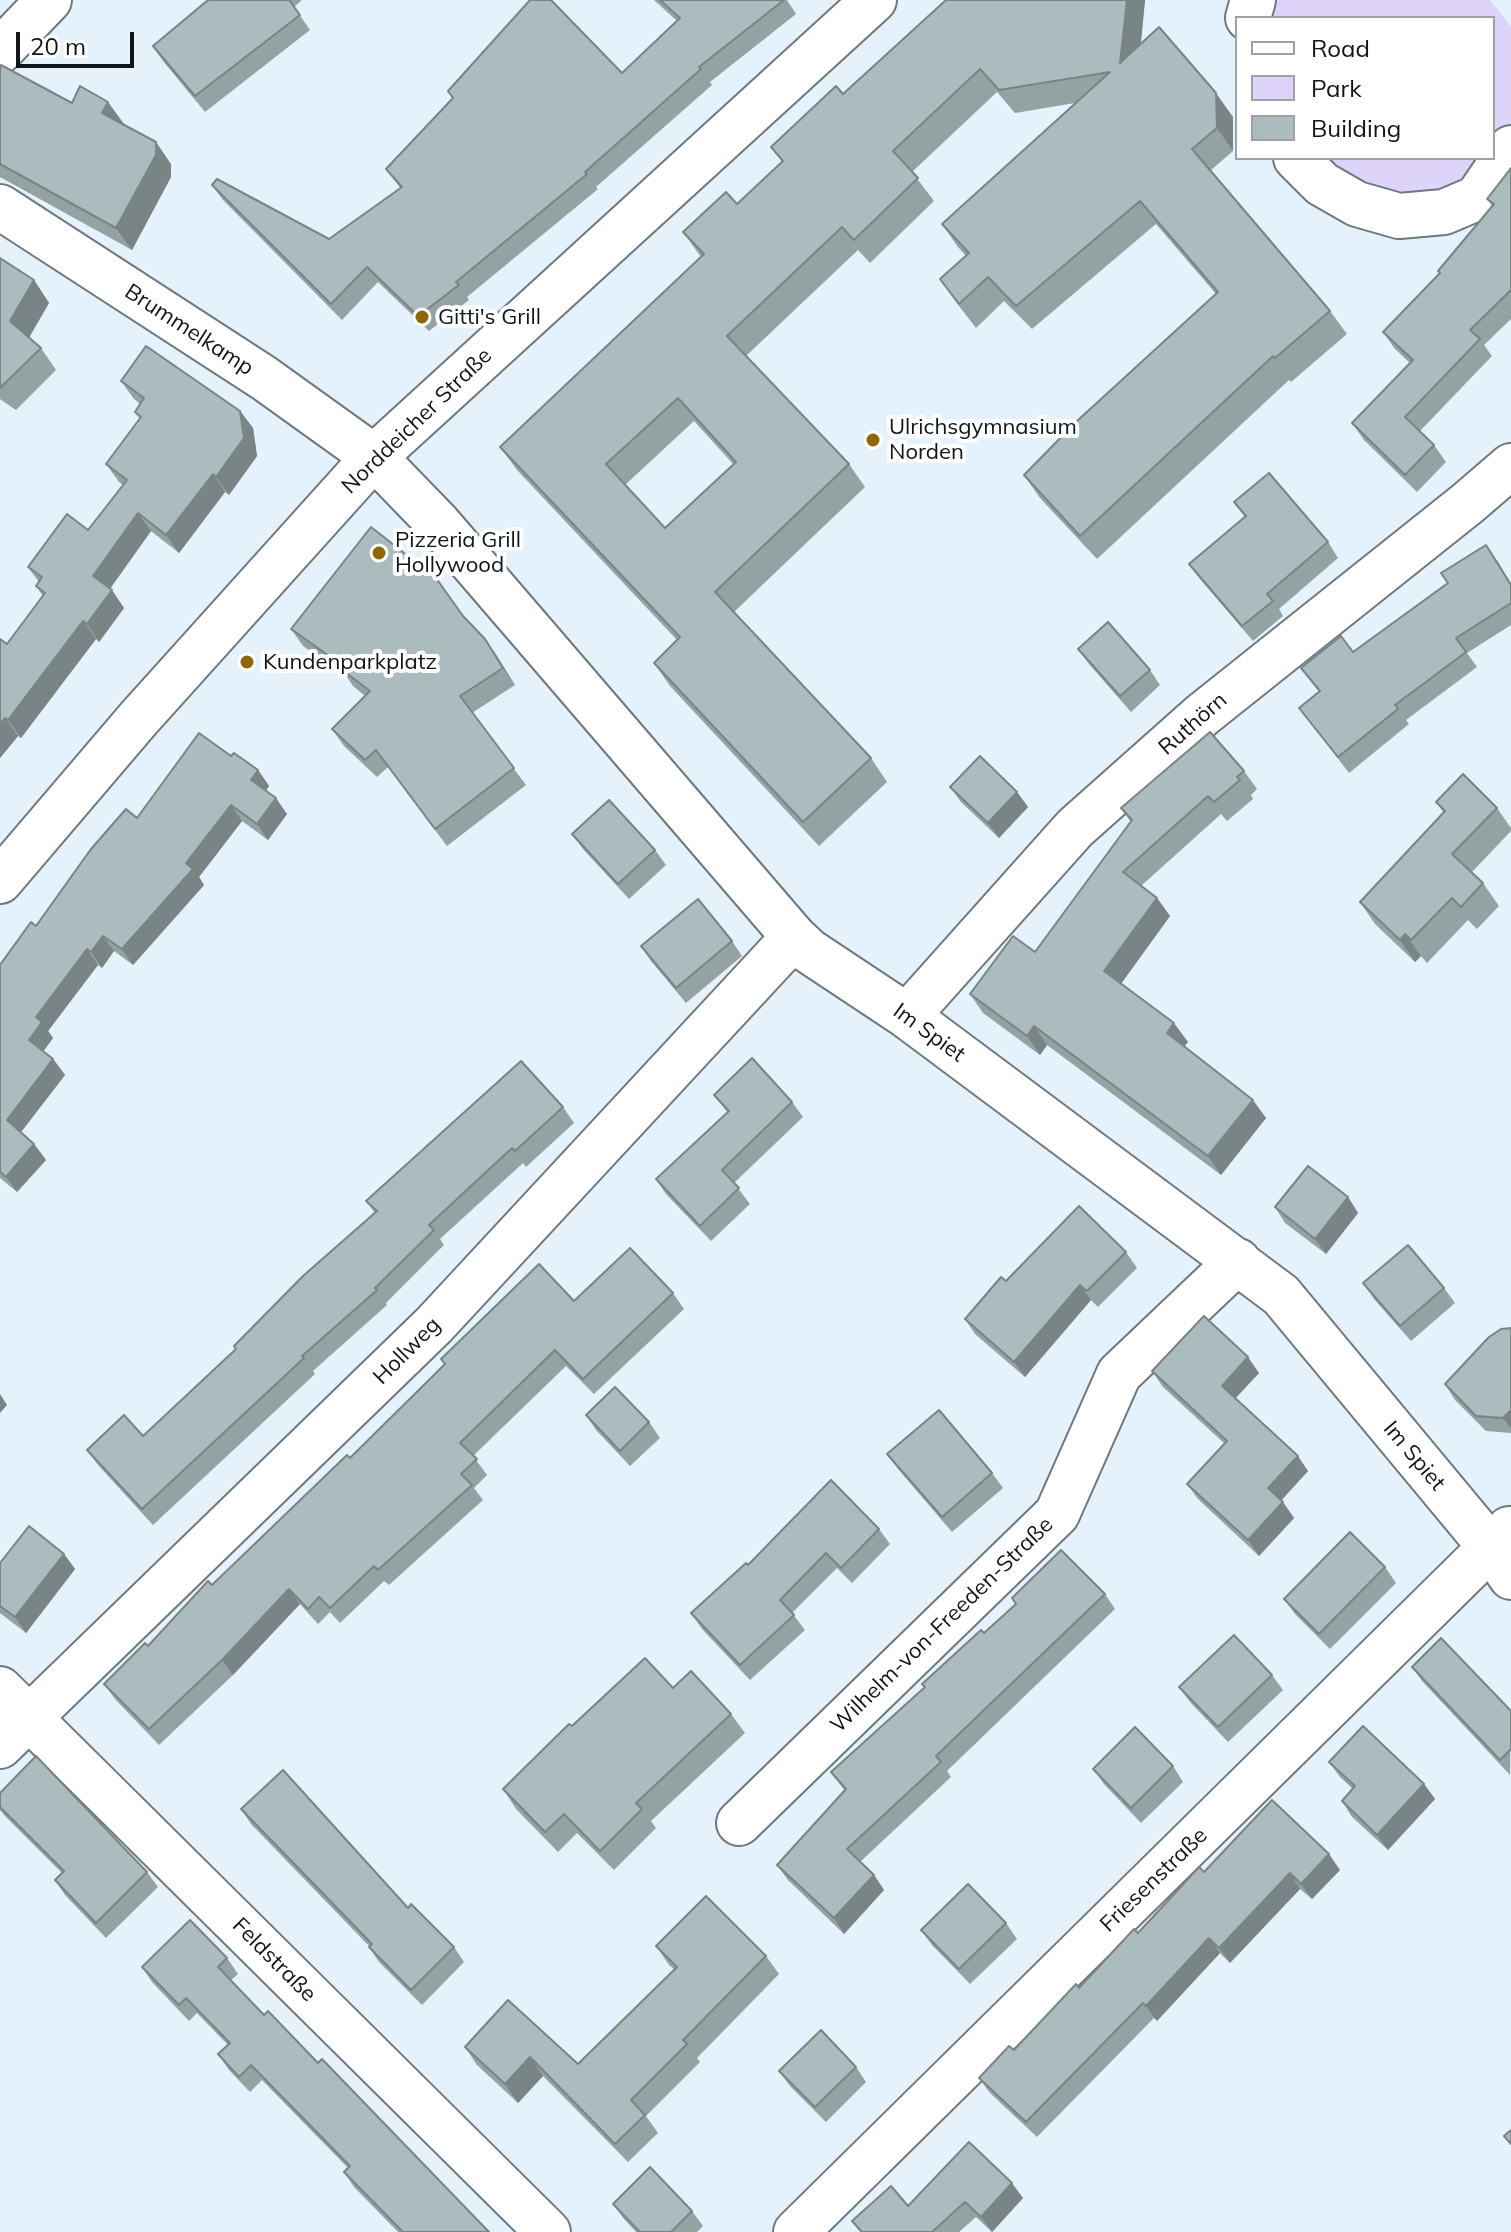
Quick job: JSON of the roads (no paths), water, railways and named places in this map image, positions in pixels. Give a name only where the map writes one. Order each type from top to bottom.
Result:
[{"type":"street","points":[[0,51],[49,0]]},
{"type":"street","name":"Norddeicher Straße","points":[[0,881],[139,718],[374,457],[874,0]]},
{"type":"street","points":[[1298,160],[1322,184],[1357,204],[1399,216],[1444,212],[1477,198],[1511,148]]},
{"type":"street","name":"Brummelkamp","points":[[0,207],[264,378],[374,457]]},
{"type":"street","name":"Im Spiet","points":[[374,457],[438,523],[794,937],[809,951],[907,1016],[1281,1295],[1505,1551]]},
{"type":"street","name":"Ruthörn","points":[[907,1016],[1075,828],[1202,715],[1511,466]]},
{"type":"street","name":"Hollweg","points":[[10,1717],[434,1325],[794,937]]},
{"type":"street","name":"Wilhelm-von-Freeden-Straße","points":[[739,1823],[1057,1514],[1119,1374],[1238,1261]]},
{"type":"street","name":"Friesenstraße","points":[[796,2232],[1505,1551]]},
{"type":"street","name":"Feldstraße","points":[[10,1717],[548,2232]]},
{"type":"place","name":"Gitti's Grill","points":[[422,317]]},
{"type":"place","name":"Ulrichsgymnasium Norden","points":[[873,440]]},
{"type":"place","name":"Pizzeria Grill Hollywood","points":[[379,553]]},
{"type":"place","name":"Kundenparkplatz","points":[[247,662]]}]
